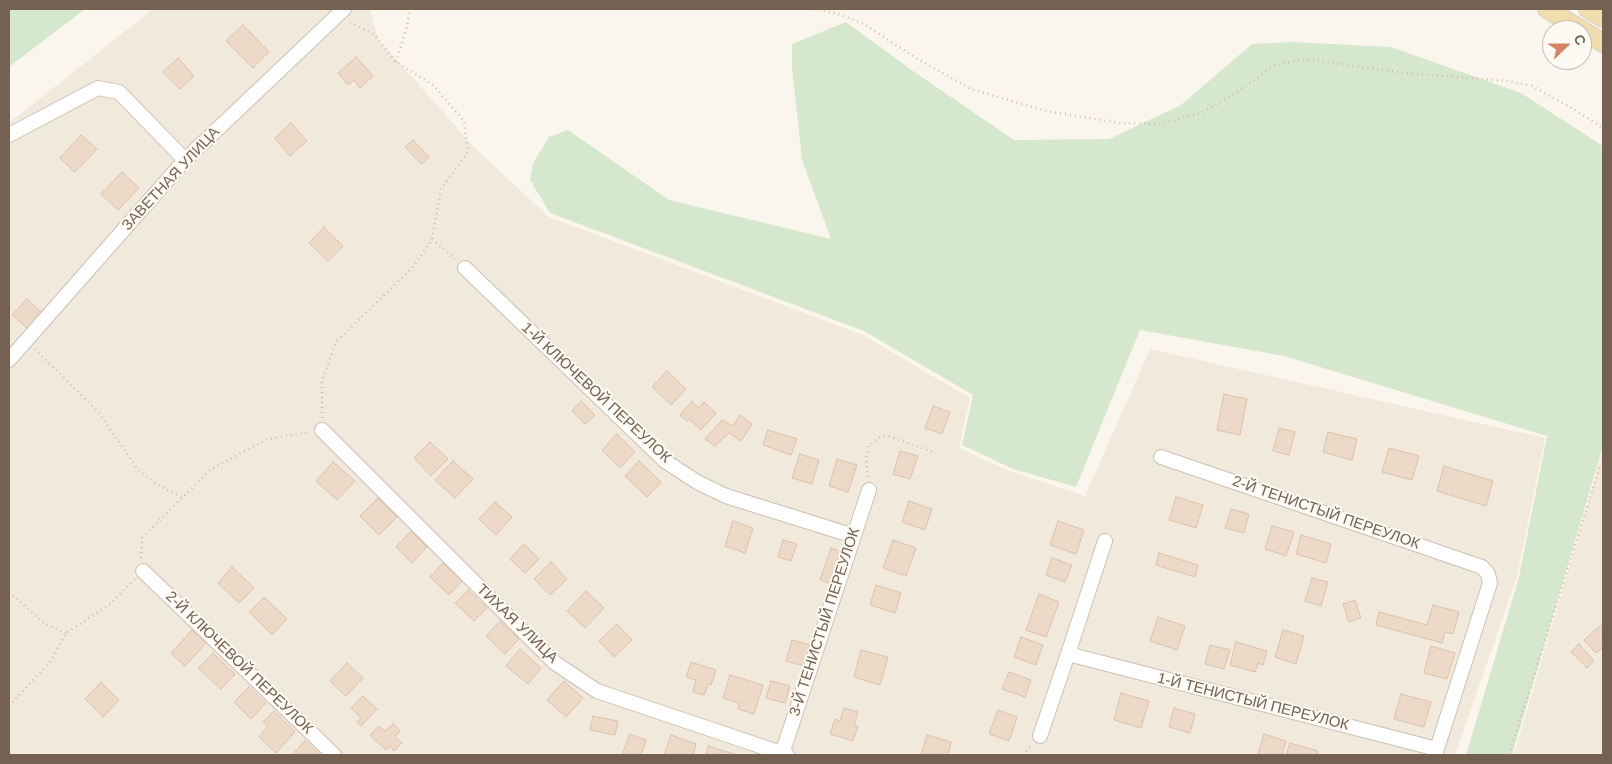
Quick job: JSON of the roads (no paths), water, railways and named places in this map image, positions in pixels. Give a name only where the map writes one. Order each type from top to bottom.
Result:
[{"type":"main road","points":[[1547,9],[1565,20]]},
{"type":"main road","points":[[1588,9],[1603,18]]},
{"type":"main road","points":[[1592,36],[1603,43]]},
{"type":"street","name":"ЗАВЕТНАЯ УЛИЦА","points":[[9,360],[186,160],[344,9]]},
{"type":"street","points":[[9,135],[98,88],[119,92],[186,160]]},
{"type":"street","name":"1-Й КЛЮЧЕВОЙ ПЕРЕУЛОК","points":[[465,268],[665,461],[697,482],[726,496],[854,536]]},
{"type":"street","name":"ТИХАЯ УЛИЦА","points":[[322,430],[555,663],[596,691],[784,754]]},
{"type":"street","name":"2-Й ТЕНИСТЫЙ ПЕРЕУЛОК","points":[[1161,457],[1482,567],[1488,574],[1490,583],[1436,752]]},
{"type":"street","name":"3-Й ТЕНИСТЫЙ ПЕРЕУЛОК","points":[[784,754],[869,490]]},
{"type":"street","points":[[1040,736],[1105,541]]},
{"type":"street","name":"2-Й КЛЮЧЕВОЙ ПЕРЕУЛОК","points":[[143,571],[334,755]]},
{"type":"street","name":"1-Й ТЕНИСТЫЙ ПЕРЕУЛОК","points":[[1068,654],[1436,752]]}]
